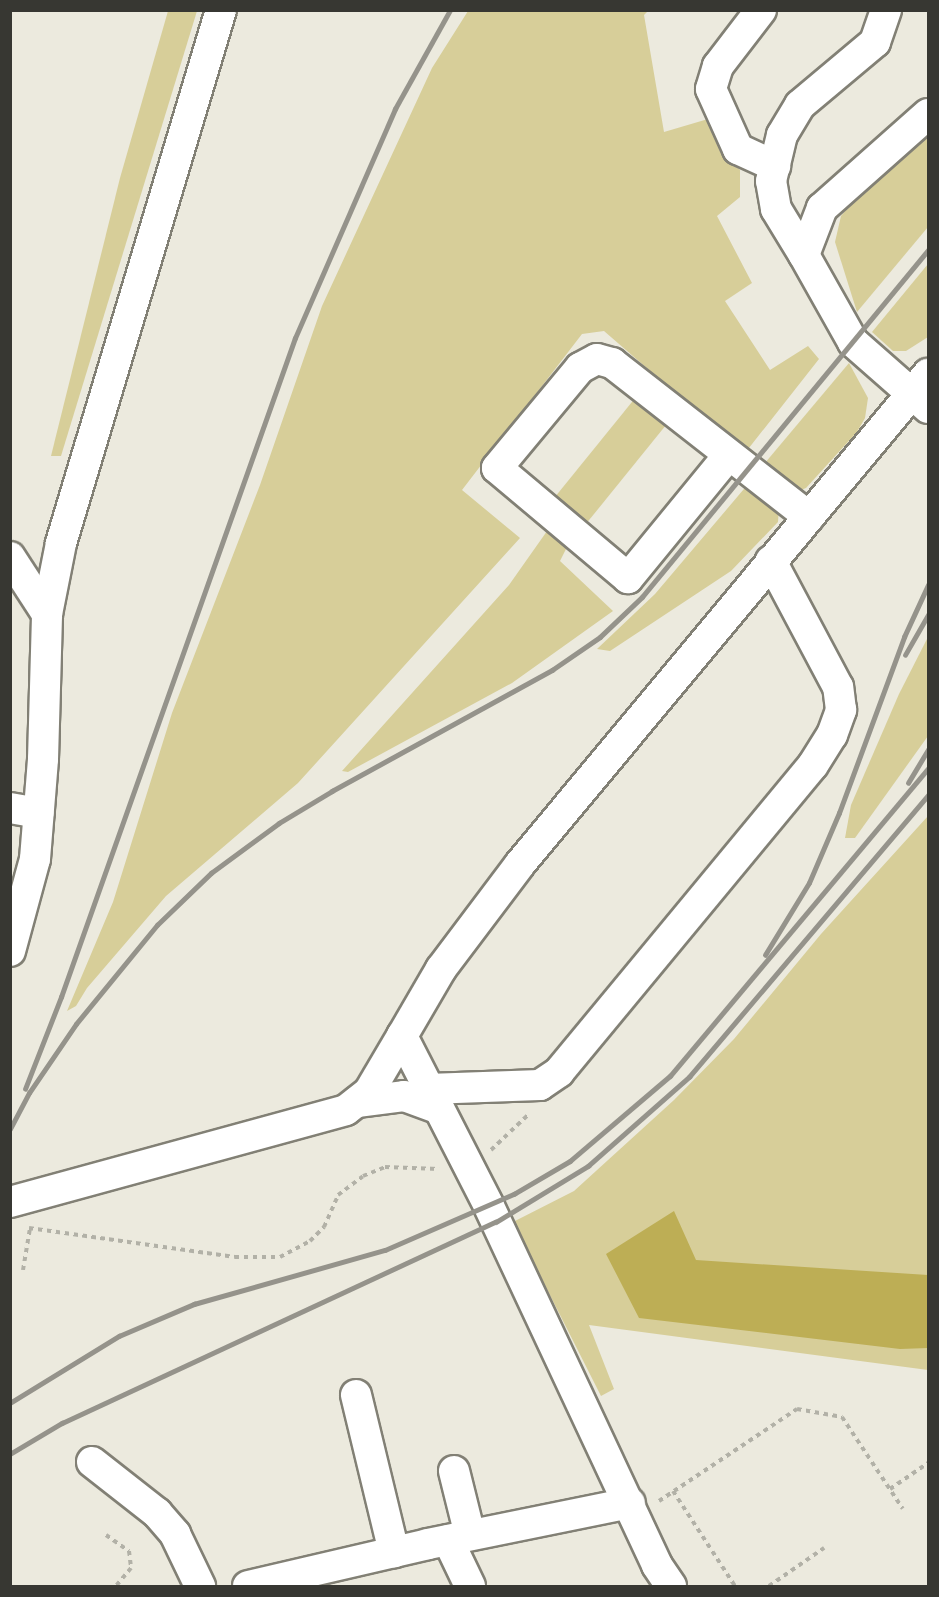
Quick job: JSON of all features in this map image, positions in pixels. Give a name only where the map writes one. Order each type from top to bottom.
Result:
[{"type":"lane","points":[[10,951],[35,859],[25,811],[47,614],[61,543],[119,341],[221,10]]},
{"type":"lane","points":[[761,10],[718,66],[711,89],[738,149],[775,166]]},
{"type":"lane","points":[[15,1214],[316,1120],[357,1102],[369,1092],[441,969],[501,889],[771,561],[923,392],[853,342],[776,209],[771,182],[782,135],[800,105],[874,42],[886,10]]},
{"type":"lane","points":[[804,255],[822,208],[928,114]]},
{"type":"lane","points":[[728,456],[628,578],[497,468],[580,368],[597,359],[612,363],[728,456],[809,517]]},
{"type":"lane","points":[[10,557],[47,614]]},
{"type":"lane","points":[[357,1102],[404,1096],[434,1099],[511,1087],[540,1085],[559,1072],[813,765],[832,735],[841,710],[838,687],[771,561]]},
{"type":"lane","points":[[402,1036],[468,1164],[632,1510],[671,1587]]},
{"type":"lane","points":[[357,1395],[394,1552]]},
{"type":"lane","points":[[92,1462],[157,1513],[175,1534],[194,1566],[200,1587]]},
{"type":"lane","points":[[454,1471],[459,1538],[470,1587]]},
{"type":"lane","points":[[248,1587],[332,1577],[394,1552],[459,1538],[632,1510]]},
{"type":"path","points":[[15,1214],[30,1228],[236,1257],[280,1257],[310,1241],[324,1227],[338,1195],[363,1176],[385,1167],[435,1167],[453,1172],[498,1147],[535,1108],[546,1081]]},
{"type":"path","points":[[23,1270],[30,1228]]},
{"type":"path","points":[[632,1510],[673,1491],[797,1409],[842,1417],[903,1509]]},
{"type":"path","points":[[890,1490],[928,1463]]},
{"type":"path","points":[[673,1491],[735,1587]]},
{"type":"path","points":[[106,1535],[129,1551],[131,1568],[116,1587]]},
{"type":"path","points":[[768,1587],[824,1548]]},
{"type":"shaded area","points":[[168,11],[197,11],[61,456],[51,456],[120,178]]},
{"type":"shaded area","points":[[468,11],[648,11],[644,15],[664,132],[708,119],[729,158],[740,170],[740,197],[717,216],[752,283],[725,301],[770,370],[808,346],[819,359],[745,453],[604,331],[582,334],[462,490],[520,538],[298,783],[166,896],[87,988],[76,1006],[67,1011],[113,902],[172,713],[260,485],[322,306],[432,68]]},
{"type":"shaded area","points":[[928,133],[928,227],[857,312],[835,242],[841,216],[861,192]]},
{"type":"shaded area","points":[[928,264],[928,337],[906,351],[893,351],[872,332]]},
{"type":"shaded area","points":[[849,363],[868,398],[865,418],[857,432],[806,488],[796,492],[759,470]]},
{"type":"shaded area","points":[[636,397],[668,423],[585,525],[554,499]]},
{"type":"shaded area","points":[[749,483],[779,507],[778,522],[731,571],[610,651],[597,649],[655,594]]},
{"type":"shaded area","points":[[552,524],[571,539],[560,561],[613,611],[512,683],[348,772],[342,771],[509,585]]},
{"type":"shaded area","points":[[928,637],[928,736],[855,838],[845,838],[851,805],[899,694]]},
{"type":"shaded area","points":[[928,816],[928,1370],[589,1325],[614,1389],[601,1396],[513,1222],[574,1191],[674,1100],[734,1039],[821,934]]},
{"type":"shaded area","points":[[674,1211],[696,1260],[928,1275],[928,1348],[900,1349],[639,1318],[606,1254]]},
{"type":"railway","points":[[25,1089],[61,997],[295,338],[395,109],[450,10]]},
{"type":"railway","points":[[10,1129],[29,1093],[76,1024],[157,925],[211,873],[279,823],[332,791],[552,670],[600,637],[642,597],[928,250]]},
{"type":"railway","points":[[765,955],[809,883],[839,813],[904,637],[928,585]]},
{"type":"railway","points":[[905,655],[928,615]]},
{"type":"railway","points":[[908,783],[928,750]]},
{"type":"railway","points":[[10,1403],[119,1336],[194,1304],[385,1250],[514,1194],[570,1161],[670,1076],[928,769]]},
{"type":"railway","points":[[10,1454],[62,1423],[496,1222],[588,1166],[689,1077],[928,795]]}]
